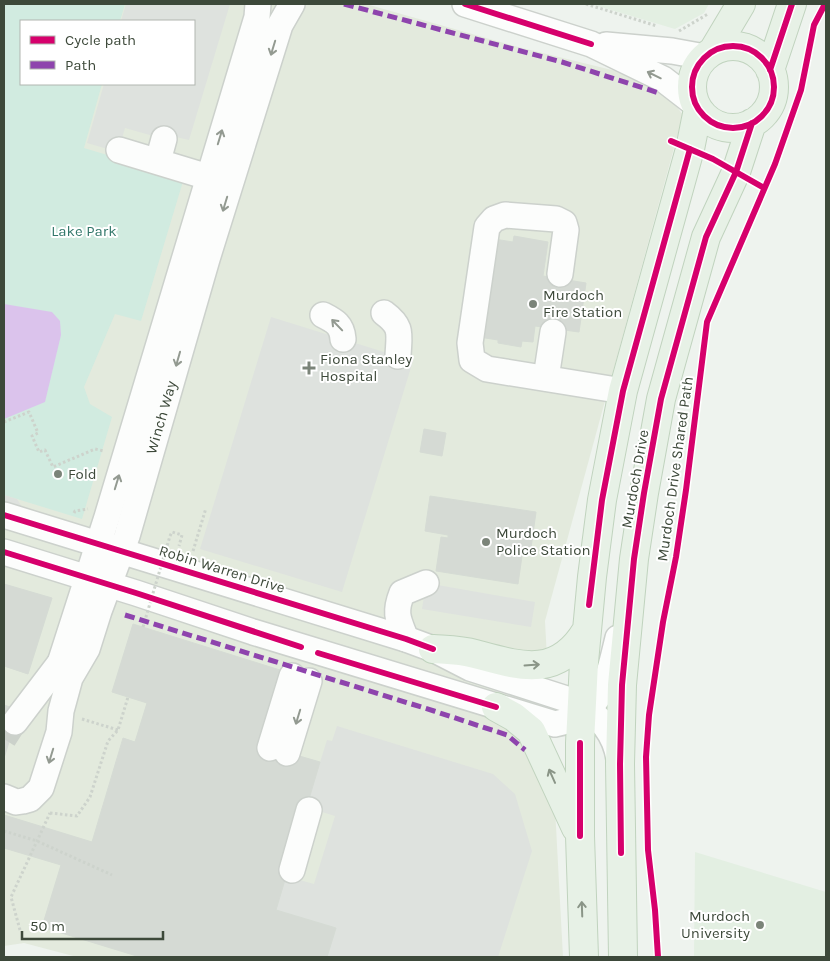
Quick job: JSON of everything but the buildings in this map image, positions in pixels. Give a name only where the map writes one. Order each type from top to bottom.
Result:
[{"type":"main road","name":"Murdoch Drive","points":[[584,957],[580,836],[586,631],[602,500],[623,391],[690,149],[696,106],[692,91],[692,80],[696,69],[709,54],[741,4]]},
{"type":"main road","name":"Murdoch Drive","points":[[624,954],[620,764],[622,685],[630,594],[644,493],[662,399],[706,237],[736,172],[752,123],[762,116],[770,106],[774,94],[774,82],[770,70],[792,4]]},
{"type":"main road","points":[[709,54],[726,46],[739,46],[752,51],[763,59],[770,70]]},
{"type":"main road","points":[[696,106],[706,118],[717,125],[729,128],[741,127],[752,123]]},
{"type":"main road","points":[[623,391],[662,399]]},
{"type":"main road","points":[[433,649],[473,653],[519,666],[535,665],[553,662],[570,653],[578,645],[586,631]]},
{"type":"main road","points":[[496,706],[514,717],[531,731],[580,836]]},
{"type":"street","name":"Winch Way","points":[[4,798],[16,802],[24,801],[30,799],[41,788],[59,732],[71,719],[70,678],[86,649],[103,568],[171,301],[200,269],[208,170],[257,17],[258,4]]},
{"type":"street","name":"Winch Way","points":[[71,719],[54,707],[42,702],[30,704],[18,718],[76,643],[103,568],[280,25],[292,4]]},
{"type":"street","points":[[465,4],[591,44],[663,80],[696,106]]},
{"type":"street","points":[[591,44],[709,54]]},
{"type":"street","points":[[120,144],[162,145],[208,170],[120,144]]},
{"type":"street","points":[[560,274],[566,230],[564,223],[556,219],[505,215],[494,219],[487,227],[470,343],[472,360],[487,369],[623,391]]},
{"type":"street","points":[[324,314],[336,322],[343,331],[343,339]]},
{"type":"street","points":[[391,322],[398,356]]},
{"type":"street","points":[[546,378],[553,332]]},
{"type":"street","name":"Robin Warren Drive","points":[[4,515],[74,536],[103,568]]},
{"type":"street","name":"Robin Warren Drive","points":[[4,552],[103,568],[321,613],[406,639],[433,649],[470,668],[584,708],[600,718],[608,728],[618,751],[620,764]]},
{"type":"street","points":[[103,568],[126,589],[136,593],[310,650],[556,724],[566,722],[598,699],[607,680],[630,594]]},
{"type":"street","points":[[103,568],[106,600],[120,592],[136,593]]},
{"type":"street","points":[[406,639],[396,606],[402,593],[426,584]]},
{"type":"street","points":[[310,650],[321,613]]},
{"type":"street","points":[[379,630],[379,641],[384,652],[404,678]]},
{"type":"street","points":[[278,750],[300,679]]},
{"type":"street","points":[[299,872],[317,812]]},
{"type":"path","points":[[586,4],[663,28],[646,29]]},
{"type":"path","points":[[670,30],[678,32],[710,13]]},
{"type":"path","points":[[4,422],[29,412],[38,433],[32,436],[39,452],[45,450],[53,467],[95,449],[104,452]]},
{"type":"path","points":[[191,554],[206,508]]},
{"type":"path","points":[[143,627],[172,532],[182,535],[178,550]]},
{"type":"path","points":[[50,813],[77,816],[90,797],[108,741],[118,730],[128,697]]},
{"type":"path","points":[[71,719],[118,730]]},
{"type":"path","points":[[20,930],[11,897],[52,808]]},
{"type":"path","points":[[4,831],[37,841],[112,875]]},
{"type":"shaded area","name":"Fiona Stanley Hospital","points":[[4,4],[366,4],[518,47],[657,81],[683,115],[545,621],[563,957],[77,957],[24,943],[4,946]]},
{"type":"shaded area","points":[[126,4],[230,4],[189,140],[172,136],[171,141],[125,128],[118,152],[87,143],[104,85],[195,85],[195,20],[121,20]]},
{"type":"shaded area","points":[[591,4],[709,4],[704,13],[675,29]]},
{"type":"shaded area","points":[[4,304],[52,312],[60,321],[61,335],[45,402],[4,419]]},
{"type":"shaded area","points":[[271,317],[413,361],[342,592],[200,549]]},
{"type":"shaded area","points":[[4,495],[17,499],[24,510],[4,504]]},
{"type":"shaded area","points":[[426,583],[535,602],[531,627],[422,609]]},
{"type":"shaded area","points":[[337,726],[493,774],[515,794],[532,851],[498,957],[327,957],[336,928],[276,910],[285,876],[314,884],[335,816],[306,807],[327,740],[332,741]]},
{"type":"shaded area","name":"Murdoch University","points":[[695,852],[826,892],[826,957],[694,957]]},
{"type":"green space","name":"Lake Park","points":[[4,4],[125,4],[120,20],[20,20],[20,85],[102,85],[84,148],[184,178],[141,321],[115,314],[84,387],[90,404],[112,417],[82,519],[4,495]]},
{"type":"tunnel","points":[[4,739],[15,722]]},
{"type":"marked path","points":[[344,4],[562,62],[659,93]]},
{"type":"marked path","points":[[125,615],[507,735],[525,750]]},
{"type":"cycle path","points":[[465,4],[591,44]]},
{"type":"cycle path","points":[[770,70],[792,4]]},
{"type":"cycle path","name":"Murdoch Drive Shared Path","points":[[658,957],[648,850],[646,757],[649,715],[686,490],[707,322],[775,164],[801,90],[814,25],[825,4]]},
{"type":"cycle path","points":[[733,46],[749,49],[762,58],[771,71],[774,87],[771,103],[762,116],[749,125],[733,128],[717,125],[704,116],[695,103],[692,87],[695,71],[704,58],[717,49],[733,46]]},
{"type":"cycle path","points":[[621,853],[620,764],[622,685],[634,559],[644,493],[661,399],[706,237],[736,172],[752,123]]},
{"type":"cycle path","points":[[671,141],[713,159],[764,188]]},
{"type":"cycle path","points":[[589,605],[602,500],[623,391],[690,149]]},
{"type":"cycle path","points":[[4,515],[433,649]]},
{"type":"cycle path","points":[[4,552],[301,647]]},
{"type":"cycle path","points":[[318,653],[496,707]]},
{"type":"cycle path","points":[[580,743],[580,836]]},
{"type":"place","name":"Murdoch Fire Station","points":[[533,304]]},
{"type":"place","name":"Fiona Stanley Hospital","points":[[309,368]]},
{"type":"place","name":"Fold","points":[[58,474]]},
{"type":"place","name":"Murdoch Police Station","points":[[486,542]]},
{"type":"place","name":"Murdoch University","points":[[760,925]]}]
